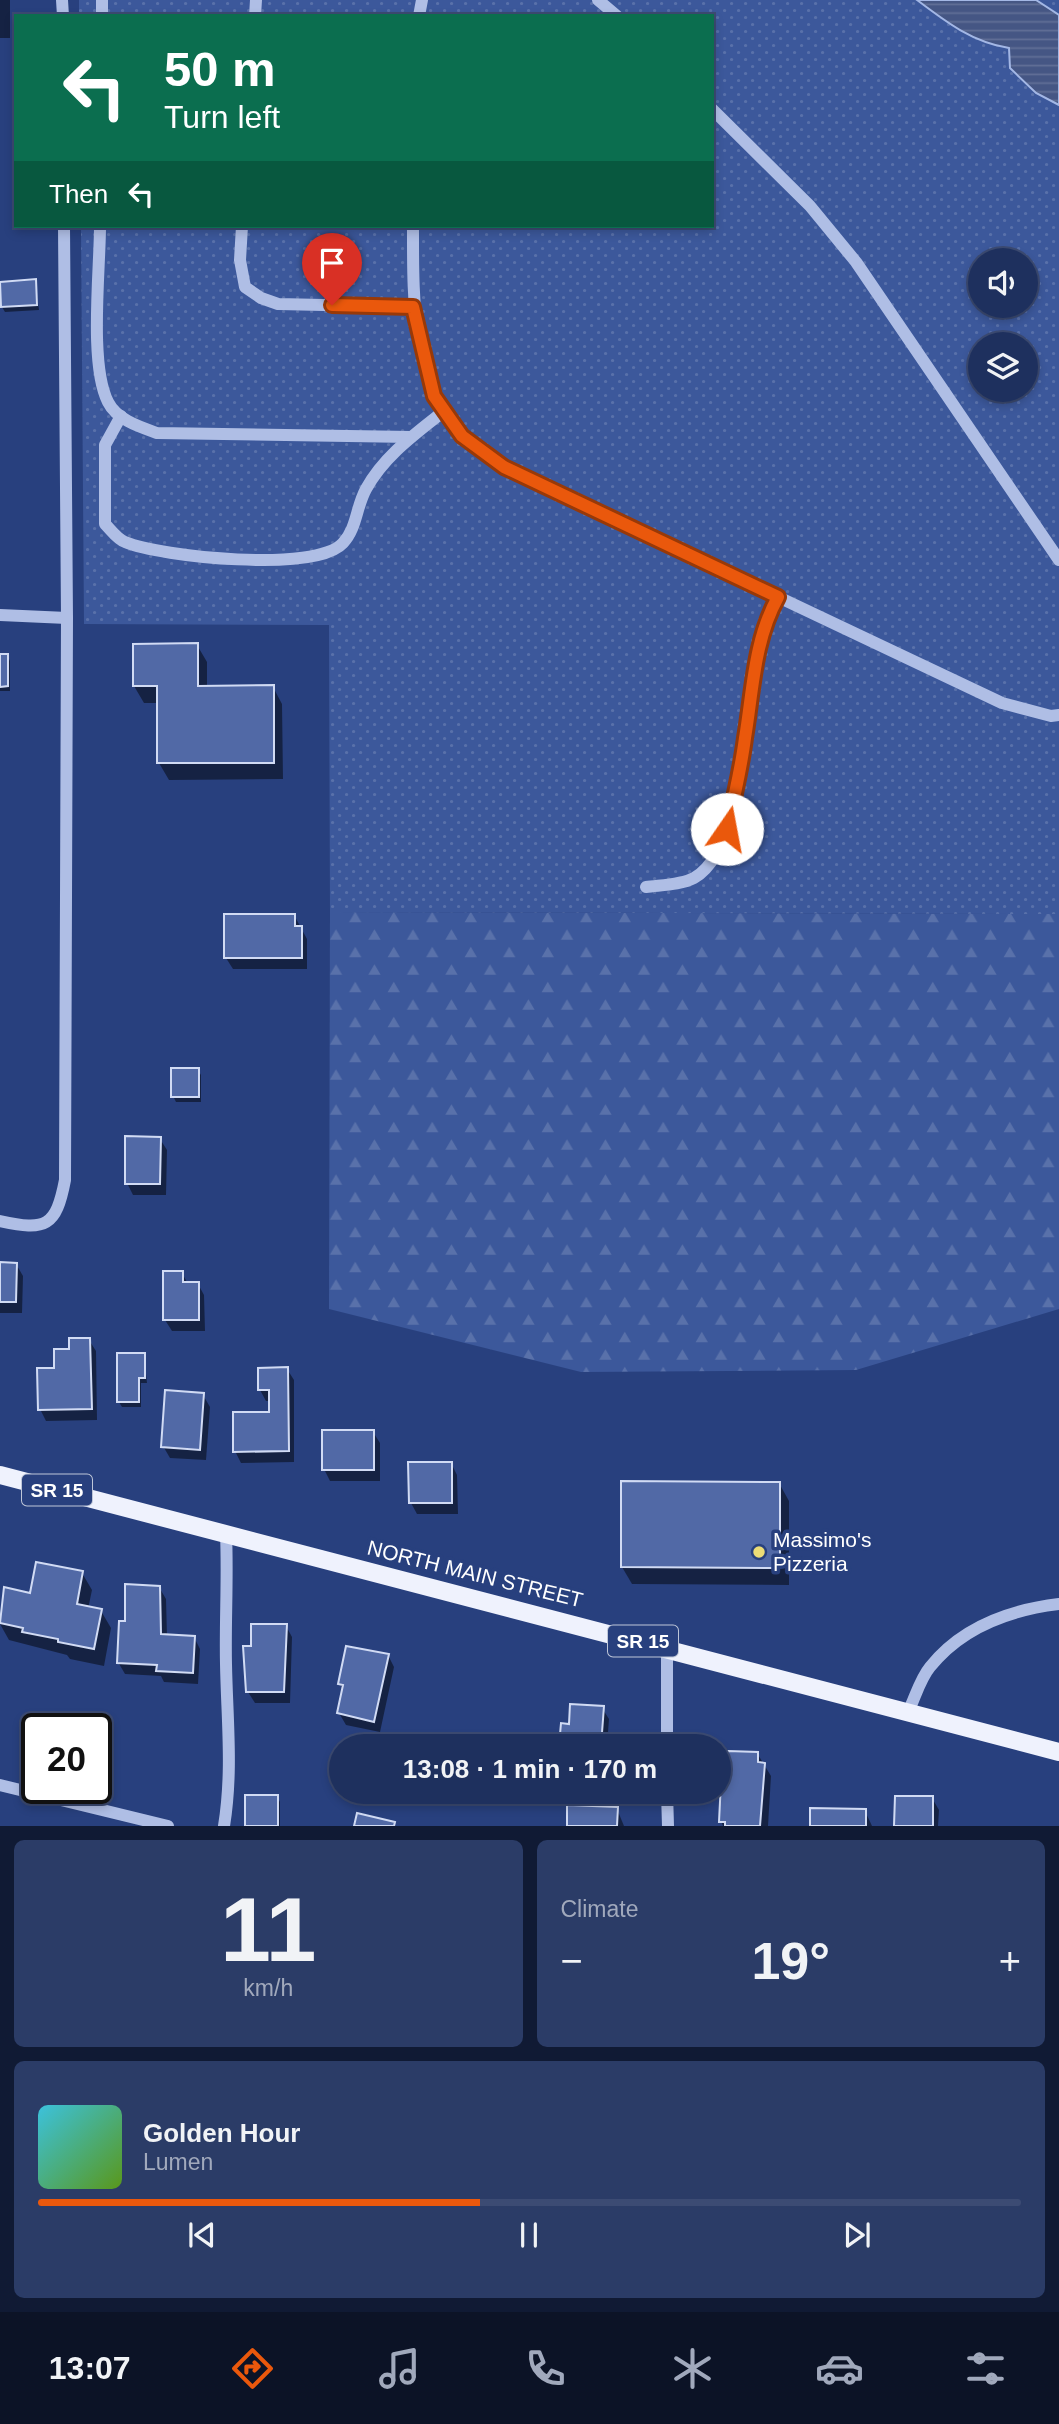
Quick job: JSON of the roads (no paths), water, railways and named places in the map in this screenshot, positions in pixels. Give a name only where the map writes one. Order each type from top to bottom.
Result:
[{"type":"main road","name":"NORTH MAIN STREET","points":[[0,1475],[667,1647],[1059,1752]]},
{"type":"street","points":[[598,0],[615,14]]},
{"type":"street","points":[[714,111],[810,206],[856,262],[1059,560]]},
{"type":"street","points":[[0,1221],[36,1226],[48,1222],[60,1208],[65,1180],[67,618],[64,228]]},
{"type":"street","points":[[100,228],[100,379],[109,405],[128,422],[157,433],[411,437]]},
{"type":"street","points":[[242,228],[240,260],[245,287],[261,298],[278,304],[413,307]]},
{"type":"street","points":[[413,228],[413,307],[434,396],[462,436],[504,467],[1002,703],[1051,716],[1059,715]]},
{"type":"street","points":[[121,416],[105,445],[106,524],[121,541],[150,550],[183,555],[280,559],[317,556],[342,545],[355,525],[364,492],[379,467],[444,411]]},
{"type":"street","points":[[646,887],[693,879],[715,859],[727,829],[743,757],[760,642],[766,619],[778,597]]},
{"type":"street","points":[[0,615],[67,618]]},
{"type":"street","points":[[223,1825],[229,1795],[231,1739],[226,1664],[226,1534]]},
{"type":"street","points":[[908,1712],[929,1668],[971,1629],[1024,1608],[1059,1604]]},
{"type":"street","points":[[667,1647],[667,1734]]},
{"type":"street","points":[[0,1784],[168,1825]]},
{"type":"street","points":[[667,1804],[668,1825]]},
{"type":"place","name":"Massimo's Pizzeria","points":[[759,1552]]}]
